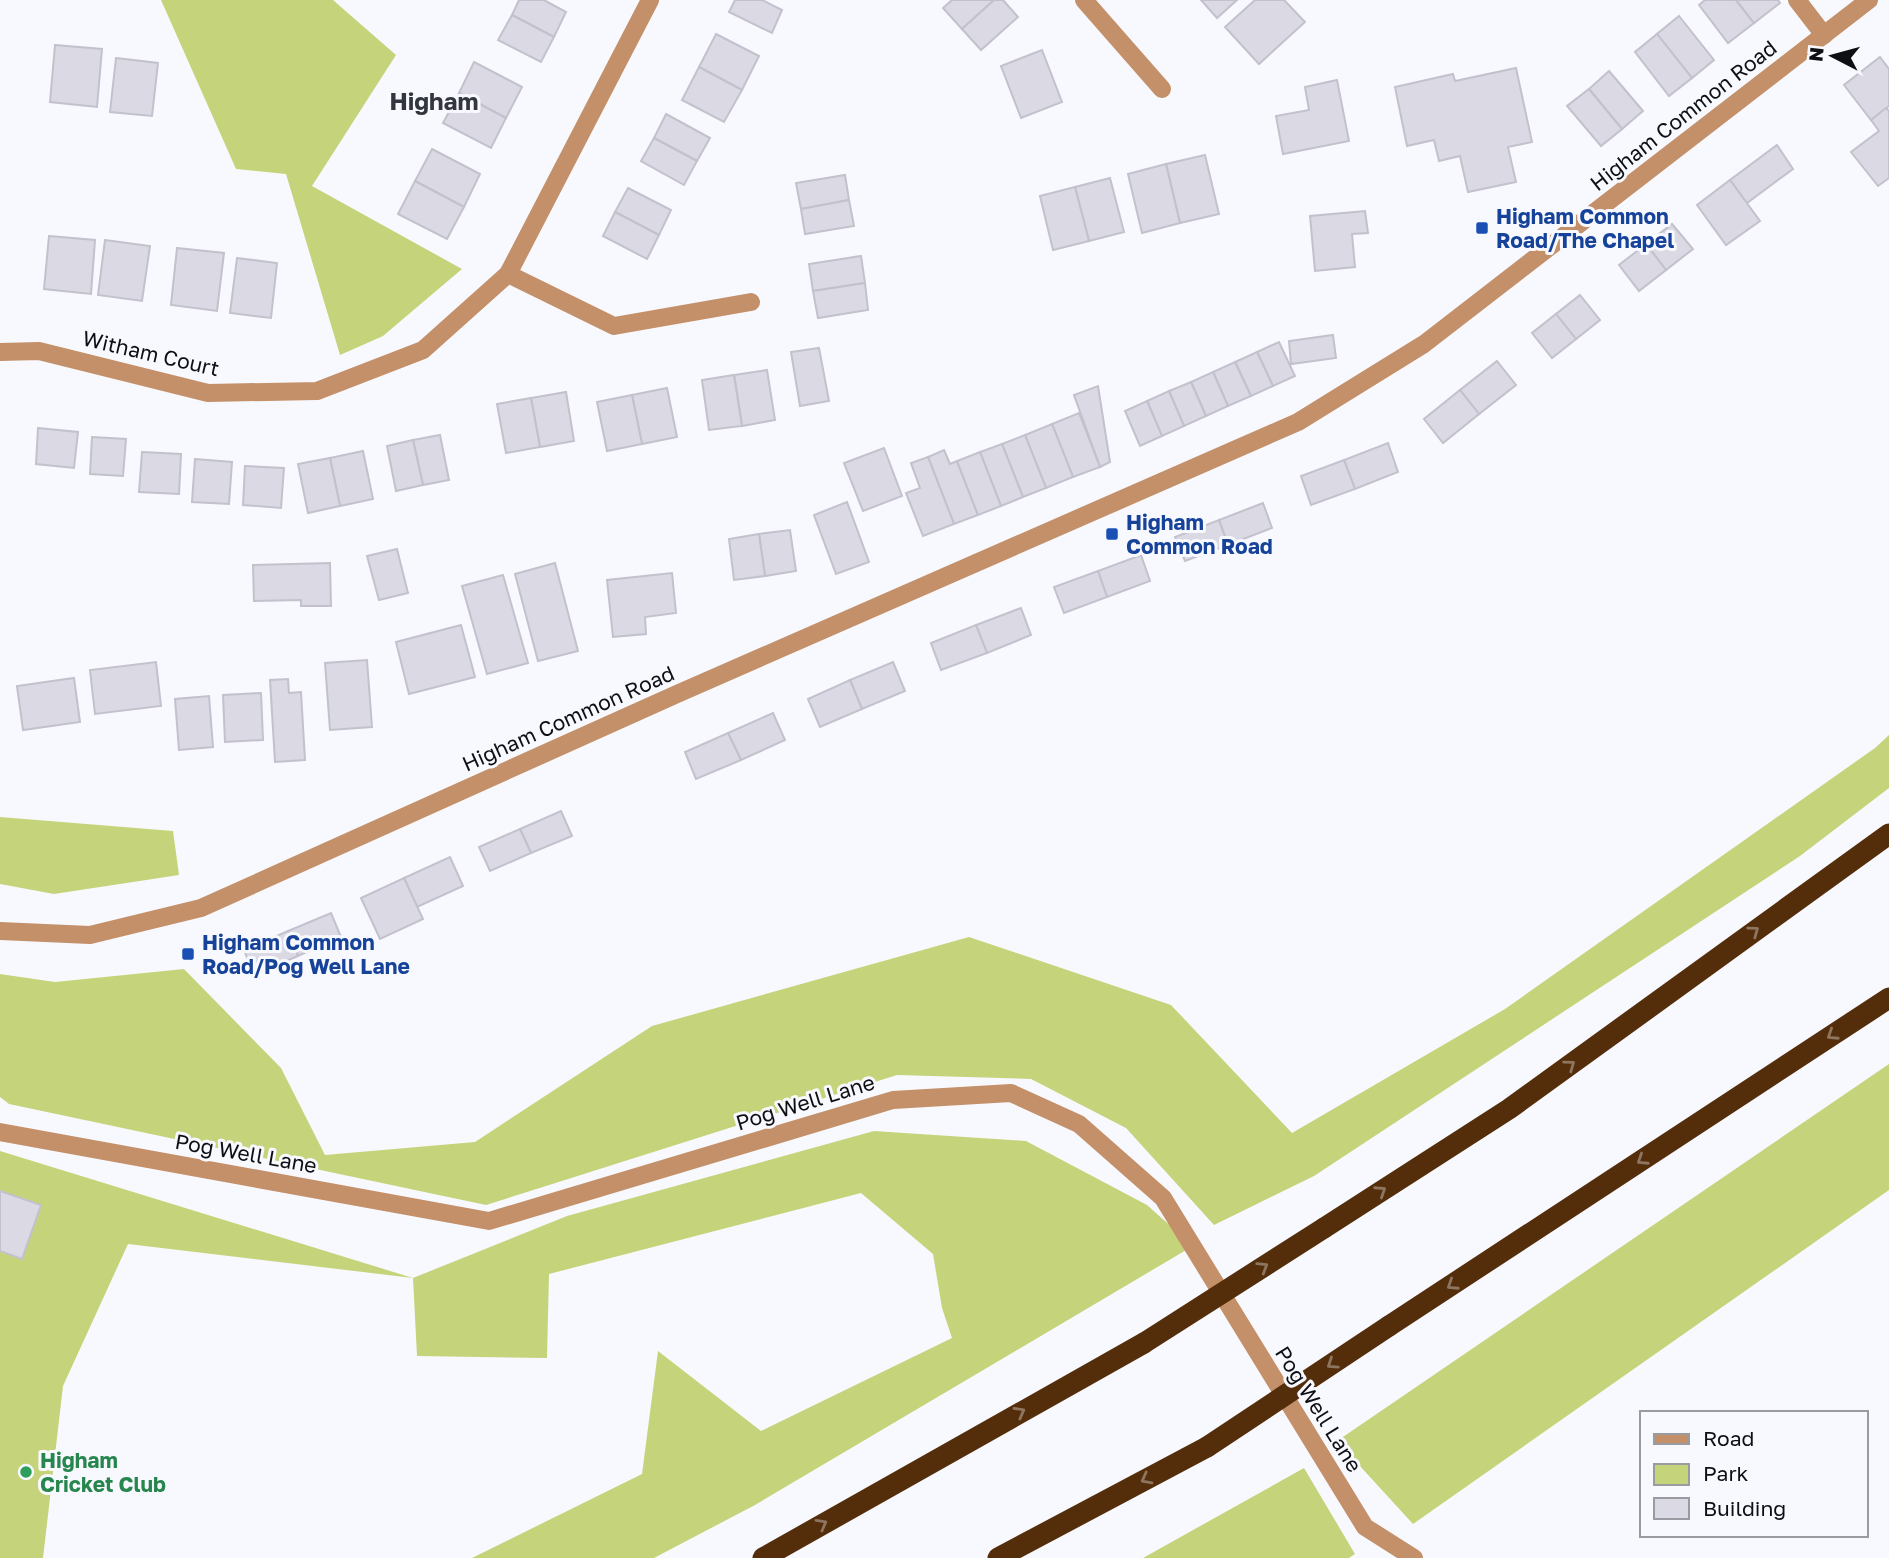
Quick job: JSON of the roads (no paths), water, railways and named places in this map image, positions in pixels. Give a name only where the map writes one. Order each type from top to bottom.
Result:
[{"type":"highway","points":[[763,1558],[1144,1343],[1324,1228],[1508,1109],[1889,834]]},
{"type":"highway","points":[[998,1558],[1207,1447],[1889,998]]},
{"type":"street","name":"Witham Court","points":[[0,352],[39,351],[208,393],[317,391],[423,350],[508,274],[650,0]]},
{"type":"street","points":[[1084,0],[1162,89]]},
{"type":"street","points":[[1797,0],[1824,35]]},
{"type":"street","name":"Higham Common Road","points":[[0,931],[90,935],[201,908],[677,694],[1298,422],[1424,344],[1869,0]]},
{"type":"street","points":[[508,274],[614,326],[751,302]]},
{"type":"street","name":"Pog Well Lane","points":[[0,1132],[489,1221],[894,1100],[1011,1093],[1079,1124],[1163,1198],[1365,1527],[1414,1558]]},
{"type":"place","name":"Higham Common Road/The Chapel","points":[[1482,228]]},
{"type":"place","name":"Higham Common Road","points":[[1112,534]]},
{"type":"place","name":"Higham Common Road/Pog Well Lane","points":[[188,954]]},
{"type":"place","name":"Higham Cricket Club","points":[[26,1472]]},
{"type":"district","name":"Higham","points":[[434,100]]}]
